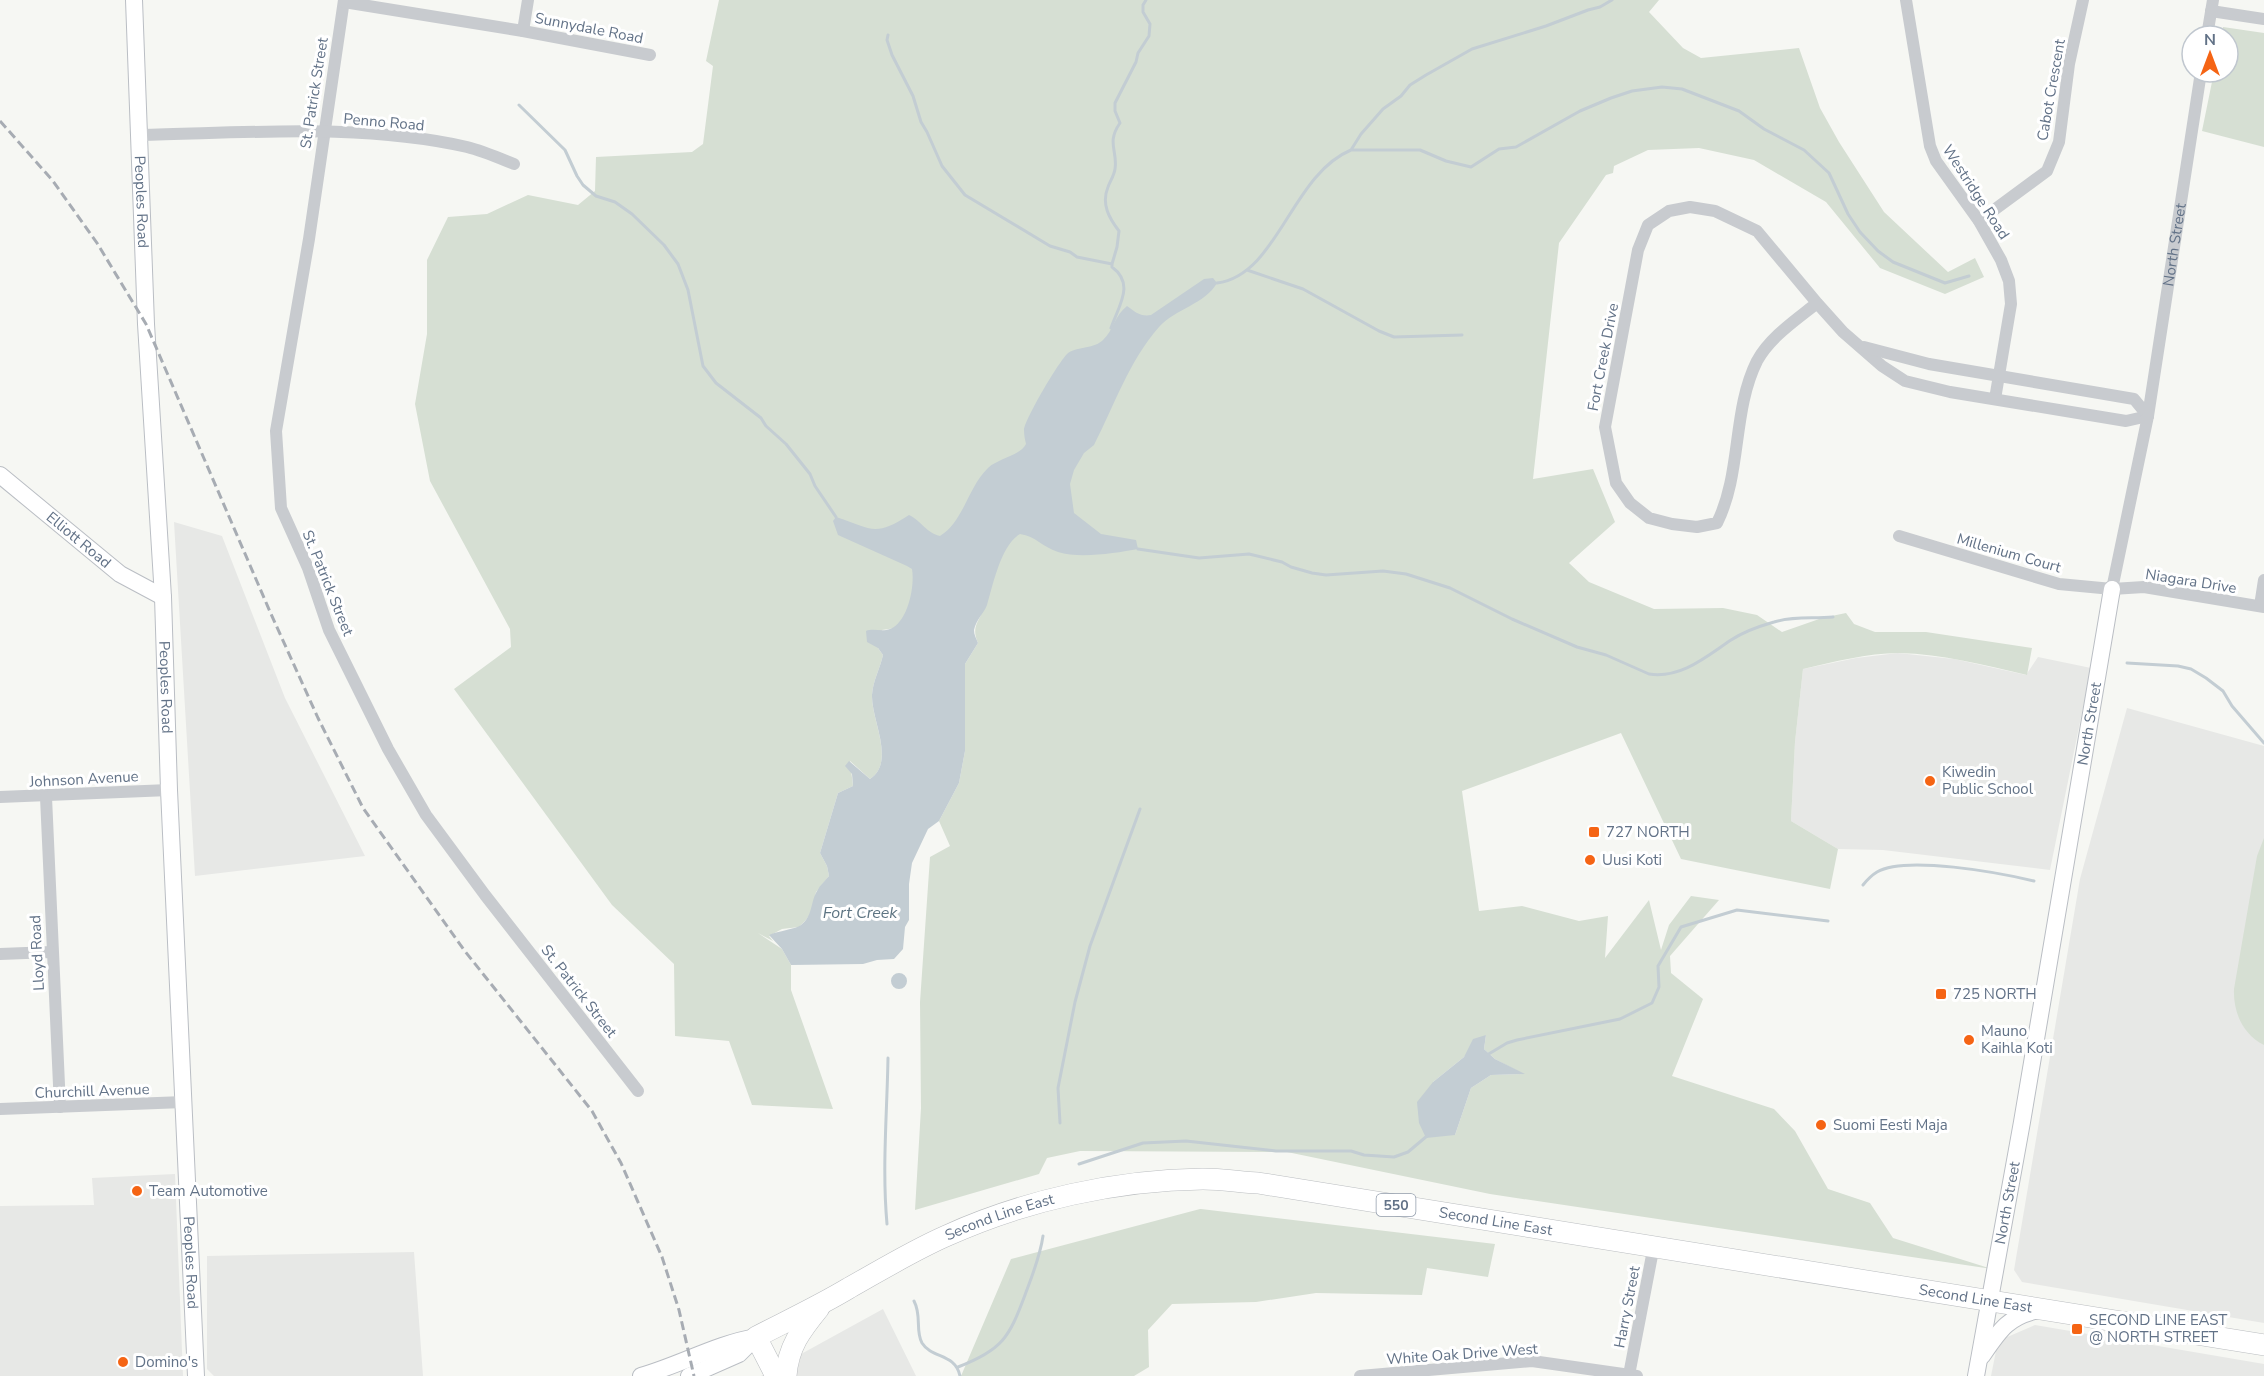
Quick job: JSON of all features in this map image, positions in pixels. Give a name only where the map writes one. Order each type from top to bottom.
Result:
[{"type":"highway","name":"Second Line East","points":[[756,1337],[823,1303],[909,1253],[948,1235],[1002,1215],[1079,1193],[1161,1181],[1205,1179],[1258,1183],[1654,1245],[2264,1345]]},
{"type":"highway","points":[[786,1376],[790,1349],[823,1303]]},
{"type":"highway","points":[[756,1337],[776,1376]]},
{"type":"main road","name":"Peoples Road","points":[[134,0],[146,324],[163,597],[169,790],[196,1376]]},
{"type":"main road","name":"Elliott Road","points":[[0,475],[120,574],[163,597]]},
{"type":"main road","name":"North Street","points":[[1977,1369],[2029,1085],[2112,589]]},
{"type":"main road","points":[[1977,1369],[1999,1330],[2007,1323],[2027,1313],[2047,1309]]},
{"type":"main road","name":"Second Line East","points":[[641,1376],[691,1359],[733,1341],[756,1337]]},
{"type":"main road","name":"Second Line East","points":[[689,1376],[739,1354],[756,1337]]},
{"type":"main road","points":[[194,1357],[208,1376]]},
{"type":"street","points":[[523,31],[528,0]]},
{"type":"street","name":"Westridge Road","points":[[1906,0],[1930,146],[1936,161],[1951,185],[1979,221],[2001,260],[2009,281],[2011,304],[1995,399]]},
{"type":"street","name":"Cabot Crescent","points":[[1979,221],[2047,171],[2059,142],[2069,64],[2083,0]]},
{"type":"street","name":"Sunnydale Road","points":[[344,1],[650,55]]},
{"type":"street","name":"St. Patrick Street","points":[[344,1],[309,239],[276,431],[281,508],[308,568],[329,630],[388,749],[426,814],[485,895],[638,1091]]},
{"type":"street","points":[[2208,24],[2212,5],[2264,19]]},
{"type":"street","name":"North Street","points":[[2112,589],[2148,416],[2199,84]]},
{"type":"street","name":"Penno Road","points":[[140,135],[323,132],[406,137],[468,147],[514,164]]},
{"type":"street","name":"Fort Creek Drive","points":[[1817,303],[1773,339],[1758,360],[1746,389],[1727,503],[1717,523],[1696,527],[1672,524],[1649,518],[1630,503],[1617,483],[1605,427],[1638,250],[1648,225],[1669,211],[1690,207],[1715,211],[1757,231],[1843,332],[1882,366],[1905,381],[1928,388],[2126,421],[2148,416],[2134,399],[1914,361],[1860,346]]},
{"type":"street","name":"Millenium Court","points":[[1899,536],[2059,584],[2112,589]]},
{"type":"street","points":[[2262,607],[2264,580]]},
{"type":"street","name":"Niagara Drive","points":[[2112,589],[2145,587],[2262,607]]},
{"type":"street","name":"Johnson Avenue","points":[[0,797],[46,797],[169,790]]},
{"type":"street","name":"Lloyd Road","points":[[46,797],[60,1107]]},
{"type":"street","points":[[0,954],[52,952]]},
{"type":"street","name":"Churchill Avenue","points":[[0,1109],[184,1102]]},
{"type":"street","name":"Harry Street","points":[[1633,1375],[1654,1245]]},
{"type":"street","name":"White Oak Drive West","points":[[1360,1376],[1532,1361],[1633,1375]]},
{"type":"shaded area","points":[[719,0],[1659,0],[1649,12],[1683,48],[1701,58],[1799,48],[1820,108],[1884,212],[1948,272],[1975,258],[1984,277],[1945,294],[1880,268],[1826,202],[1754,160],[1699,148],[1648,150],[1614,166],[1613,173],[1606,175],[1559,243],[1533,479],[1593,469],[1615,522],[1569,563],[1589,582],[1654,609],[1723,608],[1757,615],[1782,632],[1822,618],[1846,613],[1854,624],[1875,632],[1926,632],[2032,648],[2027,675],[1947,658],[1899,653],[1863,656],[1803,669],[1795,742],[1791,821],[1838,849],[1830,889],[1681,859],[1621,733],[1462,791],[1479,911],[1522,906],[1579,921],[1608,916],[1605,958],[1649,900],[1661,950],[1669,925],[1691,896],[1719,900],[1670,956],[1671,973],[1703,999],[1672,1076],[1774,1109],[1795,1131],[1828,1189],[1870,1203],[1893,1238],[1992,1269],[1490,1194],[1287,1152],[1080,1151],[1047,1158],[1039,1174],[915,1210],[921,1108],[920,1002],[930,857],[950,846],[939,821],[959,783],[965,751],[965,664],[978,643],[975,629],[981,615],[882,630],[878,648],[883,655],[872,695],[882,752],[878,772],[870,779],[850,761],[853,786],[838,793],[820,853],[829,876],[816,892],[812,912],[799,927],[782,929],[769,936],[773,941],[758,933],[782,949],[791,965],[791,990],[833,1109],[752,1105],[729,1041],[675,1036],[674,964],[612,905],[454,689],[511,647],[510,629],[430,481],[415,404],[427,334],[427,260],[448,217],[487,214],[528,195],[578,205],[595,191],[596,157],[692,152],[703,144],[713,66],[706,61]],"holes":[[[1486,1035],[1484,1049],[1495,1059],[1523,1074],[1491,1075],[1471,1088],[1455,1135],[1433,1082],[1464,1057]]]},
{"type":"shaded area","points":[[2240,29],[2264,33],[2264,147],[2202,131],[2212,84],[2240,84]]},
{"type":"shaded area","points":[[174,522],[222,536],[285,698],[365,856],[195,876]]},
{"type":"shaded area","name":"Kiwedin Public School","points":[[1898,653],[1954,659],[2026,675],[2038,657],[2091,668],[2050,870],[1883,850],[1838,849],[1791,821],[1795,742],[1803,669],[1856,658]]},
{"type":"shaded area","points":[[2127,708],[2264,746],[2264,1323],[2022,1282],[2014,1270],[2080,879]]},
{"type":"shaded area","points":[[2264,838],[2264,1045],[2250,1035],[2240,1021],[2235,1005],[2234,989],[2257,856]]},
{"type":"shaded area","points":[[175,1174],[183,1376],[0,1376],[0,1206],[94,1205],[92,1178]]},
{"type":"shaded area","points":[[1200,1209],[1495,1244],[1488,1277],[1427,1268],[1422,1295],[1316,1293],[1256,1302],[1172,1304],[1148,1330],[1149,1367],[1134,1376],[961,1376],[1011,1259]]},
{"type":"shaded area","points":[[414,1252],[423,1376],[214,1376],[207,1369],[207,1256]]},
{"type":"shaded area","points":[[883,1309],[916,1376],[761,1376]]},
{"type":"shaded area","points":[[2035,1325],[2264,1364],[2264,1376],[1991,1376],[1998,1341]]},
{"type":"water","name":"Fort Creek","points":[[1213,278],[1217,283],[1212,290],[1173,315],[1148,340],[1123,384],[1094,445],[1084,453],[1074,470],[1070,484],[1074,513],[1101,534],[1136,540],[1138,549],[1098,555],[1067,554],[1052,550],[1020,534],[1013,539],[1003,556],[987,605],[975,626],[974,633],[978,643],[965,664],[965,751],[959,783],[939,821],[928,829],[912,863],[909,884],[909,920],[905,927],[903,949],[894,959],[863,964],[791,965],[782,949],[769,935],[799,926],[805,921],[817,891],[829,876],[820,853],[838,793],[853,786],[852,774],[845,766],[849,761],[870,779],[878,771],[882,751],[872,695],[883,655],[878,648],[867,642],[866,631],[887,630],[896,625],[909,603],[913,576],[912,569],[907,566],[838,535],[833,521],[836,517],[865,527],[880,529],[909,515],[940,536],[955,522],[975,485],[988,468],[1019,451],[1026,444],[1024,430],[1030,414],[1050,378],[1068,353],[1095,345],[1103,340],[1127,306],[1141,315],[1151,315],[1204,279]]},
{"type":"water","points":[[899,973],[907,981],[899,989],[891,981]]},
{"type":"water","points":[[1486,1035],[1484,1049],[1495,1059],[1525,1074],[1491,1075],[1471,1088],[1455,1135],[1426,1138],[1419,1123],[1417,1102],[1433,1082],[1464,1057],[1473,1039]]},
{"type":"waterway","name":"Fort Creek","points":[[1112,264],[1119,231],[1109,216],[1105,199],[1116,163],[1113,142],[1120,123],[1115,111],[1115,103],[1136,62],[1138,53],[1149,36],[1150,24],[1143,12],[1146,0]]},
{"type":"waterway","points":[[1351,150],[1361,134],[1383,109],[1401,96],[1410,85],[1426,75],[1472,49],[1546,26],[1600,7],[1612,0]]},
{"type":"waterway","points":[[888,35],[887,40],[892,55],[913,96],[921,122],[942,166],[965,195],[1050,246],[1070,252],[1077,257],[1112,264]]},
{"type":"waterway","points":[[1217,283],[1238,276],[1255,262],[1270,244],[1313,180],[1331,163],[1351,150],[1420,150],[1446,161],[1471,167],[1499,149],[1516,147],[1580,111],[1611,98],[1632,91],[1662,87],[1682,89],[1739,111],[1764,129],[1804,150],[1829,173],[1848,214],[1860,232],[1878,251],[1893,262],[1945,283],[1969,276]]},
{"type":"waterway","points":[[519,105],[565,150],[583,185],[596,196],[615,202],[632,214],[664,245],[678,264],[688,290],[703,366],[716,383],[761,418],[766,426],[786,444],[810,474],[815,486],[836,517]]},
{"type":"waterway","name":"Fort Creek","points":[[1111,328],[1124,288],[1123,280],[1112,264]]},
{"type":"waterway","points":[[1247,270],[1303,289],[1394,337],[1462,335]]},
{"type":"waterway","points":[[1138,549],[1199,558],[1249,554],[1326,575],[1383,571],[1406,574],[1450,588],[1512,619],[1649,674],[1661,675],[1683,670],[1736,637],[1781,620],[1833,617]]},
{"type":"waterway","points":[[2127,663],[2191,669],[2223,691],[2232,706],[2264,743]]},
{"type":"waterway","points":[[1060,1123],[1058,1088],[1075,1002],[1090,946],[1140,809]]},
{"type":"waterway","points":[[1863,885],[1877,872],[1890,867],[1909,865],[1954,867],[2034,881]]},
{"type":"waterway","points":[[1487,1055],[1517,1040],[1620,1019],[1652,1003],[1659,987],[1658,966],[1681,927],[1737,910],[1828,921]]},
{"type":"waterway","name":"Fort Creek","points":[[887,1224],[885,1162],[888,1058]]},
{"type":"waterway","points":[[1079,1164],[1143,1143],[1186,1141],[1276,1151],[1351,1151],[1364,1155],[1394,1157],[1408,1152],[1427,1136]]},
{"type":"waterway","points":[[958,1367],[985,1355],[1002,1341],[1008,1332],[1033,1274],[1043,1236]]},
{"type":"waterway","name":"Fort Creek","points":[[914,1301],[918,1312],[922,1343],[931,1352],[953,1363],[960,1376]]},
{"type":"railway","points":[[0,121],[53,181],[97,243],[146,324],[271,614],[318,718],[363,808],[464,950],[592,1111],[621,1163],[662,1257],[679,1310],[694,1376]]},
{"type":"place","name":"Kiwedin Public School","points":[[1930,781]]},
{"type":"place","name":"727 NORTH","points":[[1594,832]]},
{"type":"place","name":"Uusi Koti","points":[[1590,860]]},
{"type":"place","name":"725 NORTH","points":[[1941,994]]},
{"type":"place","name":"Mauno Kaihla Koti","points":[[1969,1040]]},
{"type":"place","name":"Suomi Eesti Maja","points":[[1821,1125]]},
{"type":"place","name":"Team Automotive","points":[[137,1191]]},
{"type":"place","name":"SECOND LINE EAST @ NORTH STREET","points":[[2077,1329]]},
{"type":"place","name":"Domino's","points":[[123,1362]]}]
